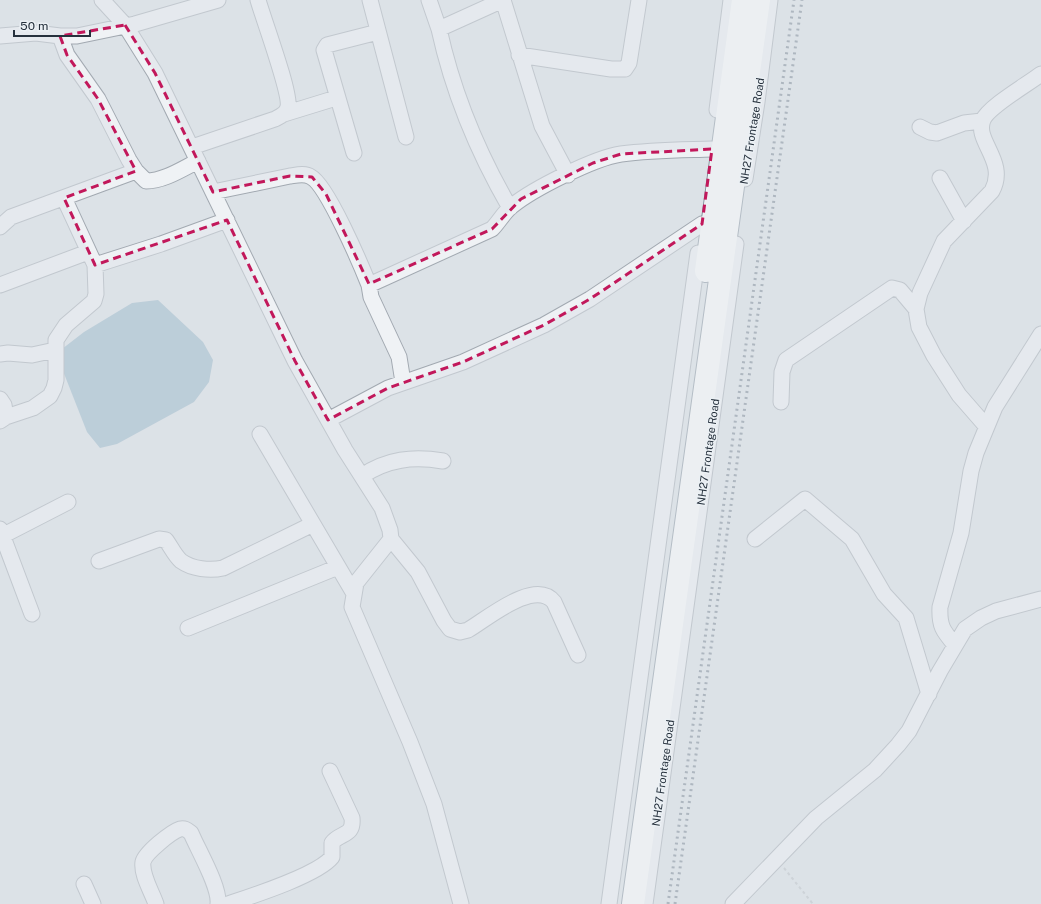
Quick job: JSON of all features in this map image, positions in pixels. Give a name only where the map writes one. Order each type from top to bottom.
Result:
[{"type":"highway","points":[[620,904],[743,0]]},
{"type":"highway","points":[[633,904],[759,0]]},
{"type":"street","points":[[102,0],[125,25],[155,73],[295,361],[386,518],[391,539],[418,572],[444,621],[450,629],[460,632],[468,630],[523,597],[541,593],[549,596],[554,602],[578,655]]},
{"type":"street","points":[[0,36],[36,33],[60,36],[77,36],[125,25],[165,7],[218,0]]},
{"type":"street","points":[[258,0],[286,91],[288,101],[284,114]]},
{"type":"street","points":[[370,0],[406,137]]},
{"type":"street","points":[[429,0],[439,29],[448,69],[463,111],[487,166],[510,208]]},
{"type":"street","points":[[439,29],[503,0],[542,126],[568,175]]},
{"type":"street","points":[[519,55],[611,69],[625,69],[629,63],[639,0]]},
{"type":"street","points":[[609,904],[682,380],[731,0]]},
{"type":"street","name":"NH27 Frontage Road","points":[[645,904],[770,0]]},
{"type":"street","points":[[354,153],[336,98],[324,50],[327,45],[378,32]]},
{"type":"street","points":[[60,36],[67,56],[98,98],[136,171],[146,182],[155,181],[198,161]]},
{"type":"street","points":[[920,127],[930,132],[937,133],[964,123],[982,121],[997,106],[1041,74]]},
{"type":"street","points":[[192,147],[284,114],[336,98]]},
{"type":"street","points":[[982,121],[982,128],[995,162],[997,177],[992,191],[944,241],[920,293],[916,309],[919,327],[934,356],[959,395],[986,426]]},
{"type":"street","points":[[369,285],[492,228],[510,208],[527,195],[593,163],[621,154],[712,149]]},
{"type":"street","points":[[0,226],[12,217],[136,171]]},
{"type":"street","points":[[214,192],[302,174],[312,177],[326,194],[359,259],[369,285],[371,297],[399,357],[403,382]]},
{"type":"street","points":[[940,178],[964,221]]},
{"type":"street","points":[[0,399],[4,405],[3,419],[33,408],[50,396],[56,380],[55,350],[56,340],[60,331],[94,301],[96,294],[91,258],[64,198]]},
{"type":"street","points":[[0,285],[91,258],[161,244],[227,220]]},
{"type":"street","points":[[328,420],[403,382],[470,359],[551,321],[590,300],[702,224]]},
{"type":"street","points":[[781,402],[782,372],[786,360],[892,288],[900,290],[916,309]]},
{"type":"street","points":[[955,645],[942,631],[939,620],[940,608],[961,532],[971,471],[986,426],[995,407],[1041,334]]},
{"type":"street","points":[[0,354],[32,355],[55,350]]},
{"type":"street","points":[[260,434],[354,592]]},
{"type":"street","points":[[362,476],[374,467],[390,462],[419,459],[443,461]]},
{"type":"street","points":[[755,539],[805,499],[852,538],[884,594],[906,618],[929,694]]},
{"type":"street","points":[[32,614],[1,534],[68,502]]},
{"type":"street","points":[[99,561],[159,540],[166,540],[182,562],[208,570],[215,570],[223,568],[313,524]]},
{"type":"street","points":[[391,539],[356,582],[352,607],[410,742],[438,815],[461,904]]},
{"type":"street","points":[[188,628],[338,567]]},
{"type":"street","points":[[733,904],[816,818],[889,756],[909,731],[965,629],[981,618],[996,611],[1041,599]]},
{"type":"street","points":[[228,904],[311,872],[328,863],[332,857],[332,843],[335,839],[349,832],[353,825],[350,813],[330,771]]},
{"type":"street","points":[[156,904],[144,872],[143,864],[145,858],[169,835],[180,829],[186,829],[191,833],[214,885],[218,904]]},
{"type":"street","points":[[84,884],[93,904]]},
{"type":"path","points":[[776,859],[813,904]]},
{"type":"highlighted area","points":[[125,25],[155,73],[213,192],[290,176],[312,177],[326,194],[369,284],[492,229],[521,199],[593,163],[621,154],[712,149],[702,224],[590,299],[544,325],[463,362],[388,388],[328,420],[295,361],[227,220],[95,265],[64,198],[136,171],[98,99],[67,55],[60,36]]},
{"type":"water","points":[[158,300],[203,342],[213,360],[209,382],[194,402],[117,444],[100,448],[87,432],[63,371],[62,349],[84,332],[132,303]]},
{"type":"railway","points":[[668,904],[794,0]]},
{"type":"railway","points":[[675,904],[802,0]]}]
